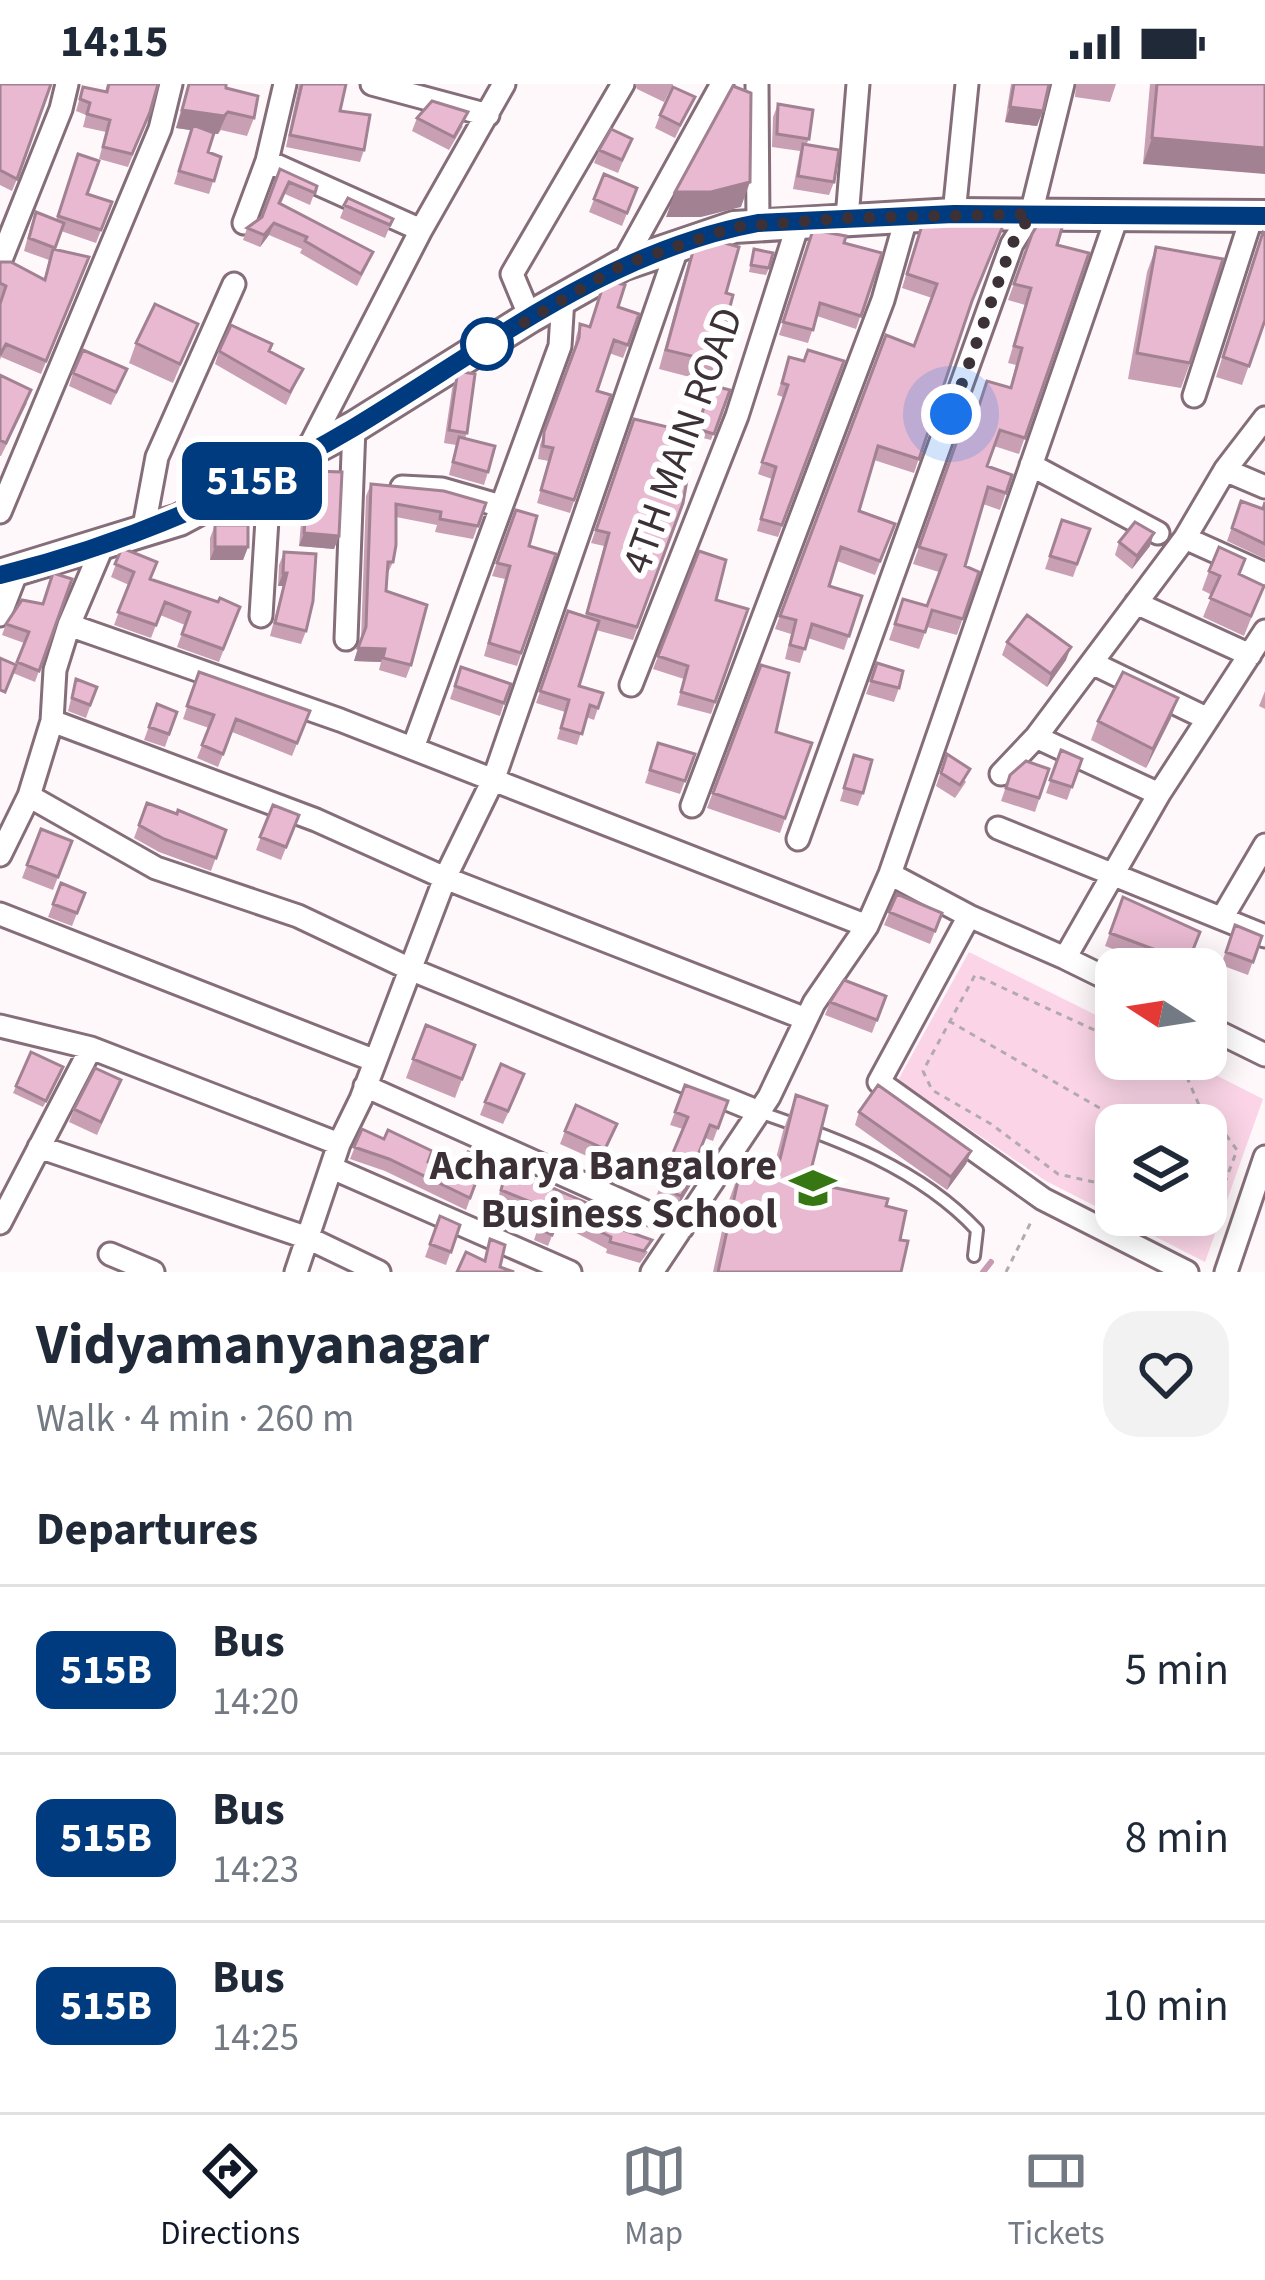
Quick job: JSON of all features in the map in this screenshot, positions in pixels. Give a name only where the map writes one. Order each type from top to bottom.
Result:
[{"type":"main road","points":[[8,573],[179,520],[354,427],[622,265],[679,243],[758,223],[907,215],[1258,216]]},
{"type":"street","points":[[0,262],[67,84]]},
{"type":"street","points":[[0,512],[160,129],[171,84]]},
{"type":"street","points":[[244,223],[267,161],[285,84]]},
{"type":"street","points":[[372,84],[488,115]]},
{"type":"street","points":[[304,455],[421,230],[504,84]]},
{"type":"street","points":[[530,317],[512,274],[622,84]]},
{"type":"street","points":[[622,265],[722,84]]},
{"type":"street","points":[[757,84],[758,223]]},
{"type":"street","points":[[847,218],[858,84]]},
{"type":"street","points":[[954,214],[967,84]]},
{"type":"street","points":[[798,839],[1012,244],[1031,214],[1063,84]]},
{"type":"street","points":[[267,161],[421,230]]},
{"type":"street","points":[[692,806],[883,300],[907,215]]},
{"type":"street","points":[[1194,396],[1258,216]]},
{"type":"street","points":[[652,1272],[759,1112],[806,1019],[843,956],[867,926],[890,874],[1117,217]]},
{"type":"street","name":"4TH MAIN ROAD","points":[[631,685],[737,416],[799,221]]},
{"type":"street","points":[[296,1272],[339,1144],[446,878],[494,778],[679,243]]},
{"type":"street","points":[[143,532],[157,458],[234,284]]},
{"type":"street","points":[[413,748],[560,346],[563,298]]},
{"type":"street","points":[[1001,774],[1036,736],[1185,538],[1225,470],[1265,418]]},
{"type":"street","points":[[346,639],[354,427]]},
{"type":"street","points":[[1031,465],[1158,533]]},
{"type":"street","points":[[1225,470],[1265,487]]},
{"type":"street","points":[[262,616],[270,471]]},
{"type":"street","points":[[402,487],[442,489],[501,506]]},
{"type":"street","points":[[1185,538],[1265,574]]},
{"type":"street","points":[[0,855],[29,796],[52,721],[55,670],[103,545]]},
{"type":"street","points":[[0,615],[8,573]]},
{"type":"street","points":[[1136,603],[1250,655]]},
{"type":"street","points":[[69,625],[494,778],[867,926]]},
{"type":"street","points":[[1065,958],[1111,872],[1265,631]]},
{"type":"street","points":[[1092,663],[1208,719]]},
{"type":"street","points":[[52,721],[316,820],[446,878],[806,1019]]},
{"type":"street","points":[[1036,736],[1159,794]]},
{"type":"street","points":[[29,796],[156,868],[298,916],[410,969],[759,1112]]},
{"type":"street","points":[[998,828],[1265,936]]},
{"type":"street","points":[[1222,918],[1265,845]]},
{"type":"street","points":[[890,874],[1095,973]]},
{"type":"street","points":[[0,914],[373,1060]]},
{"type":"street","points":[[969,916],[879,1082],[1043,1198],[1187,1272]]},
{"type":"street","points":[[0,1026],[91,1048],[339,1144]]},
{"type":"street","points":[[1227,1036],[1265,1055]]},
{"type":"street","points":[[0,1222],[91,1048]]},
{"type":"street","points":[[365,1086],[682,1228]]},
{"type":"street","points":[[39,1147],[308,1238],[379,1272]]},
{"type":"street","points":[[1226,1272],[1260,1188],[1265,1157]]},
{"type":"street","points":[[332,1168],[570,1272]]},
{"type":"street","points":[[110,1254],[153,1272]]},
{"type":"lane","points":[[759,1112],[833,1138],[947,1198],[976,1230],[974,1256]]},
{"type":"path","points":[[1095,1030],[975,975],[923,1071],[932,1090],[991,1124],[1058,1174],[1095,1182]]},
{"type":"path","points":[[947,1021],[1095,1106]]},
{"type":"path","points":[[1227,1136],[1237,1158],[1227,1180]]},
{"type":"path","points":[[1006,1272],[1043,1198]]},
{"type":"shaded area","points":[[969,952],[1095,1015],[1095,1080],[1225,1080],[1263,1099],[1227,1200],[1227,1104],[1095,1104],[1095,1206],[1046,1181],[898,1080]]},
{"type":"shaded area","points":[[1154,1236],[1214,1236],[1205,1262]]},
{"type":"building","points":[[0,84],[51,84],[17,179],[0,170]]},
{"type":"building","points":[[109,84],[158,84],[132,154],[103,147],[110,120],[87,114],[90,103],[80,99],[83,87],[107,92]]},
{"type":"building","points":[[189,84],[226,84],[226,88],[258,96],[254,118],[182,110]]},
{"type":"building","points":[[302,84],[346,84],[340,111],[370,115],[364,150],[290,135]]},
{"type":"building","points":[[1014,84],[1049,84],[1043,111],[1010,107]]},
{"type":"building","points":[[1157,84],[1265,84],[1265,148],[1152,138]]},
{"type":"building","points":[[733,86],[751,93],[750,182],[711,192],[675,192]]},
{"type":"building","points":[[673,87],[695,97],[680,125],[660,115]]},
{"type":"building","points":[[432,101],[468,112],[454,137],[417,118]]},
{"type":"building","points":[[778,104],[813,110],[809,139],[777,134]]},
{"type":"building","points":[[193,125],[214,133],[208,152],[221,157],[214,181],[179,171]]},
{"type":"building","points":[[611,129],[632,139],[622,160],[599,150]]},
{"type":"building","points":[[803,144],[839,150],[834,182],[798,176]]},
{"type":"building","points":[[78,154],[99,161],[87,194],[112,202],[101,230],[58,216]]},
{"type":"building","points":[[280,169],[317,186],[315,193],[289,182],[279,203],[373,252],[361,274],[305,241],[307,237],[274,223],[264,235],[247,228],[262,217]]},
{"type":"building","points":[[604,174],[637,188],[627,213],[594,199]]},
{"type":"building","points":[[348,198],[393,219],[390,225],[344,205]]},
{"type":"building","points":[[36,212],[64,223],[55,248],[29,238]]},
{"type":"building","points":[[1042,217],[1064,221],[1057,245],[1089,253],[1025,438],[1000,430],[987,466],[1012,475],[1006,493],[988,487],[965,566],[979,572],[963,619],[932,610],[925,632],[895,624],[903,599],[927,606],[946,555],[919,547],[962,427],[971,430],[987,381],[1011,388],[1022,348],[1014,346],[1031,288],[1014,284]]},
{"type":"building","points":[[923,222],[1004,223],[972,301],[919,459],[878,446],[859,511],[895,524],[880,561],[841,547],[829,586],[862,596],[849,636],[812,624],[805,649],[790,645],[796,620],[780,616],[886,335],[914,346],[937,284],[907,274]]},
{"type":"building","points":[[813,230],[846,236],[844,243],[882,253],[861,316],[820,303],[813,330],[783,322]]},
{"type":"building","points":[[1263,232],[1265,320],[1249,366],[1223,357]]},
{"type":"building","points":[[710,239],[739,247],[726,293],[733,295],[716,362],[666,350],[695,244]]},
{"type":"building","points":[[1156,247],[1223,259],[1190,363],[1137,353]]},
{"type":"building","points":[[53,249],[89,257],[46,361],[6,344],[0,355],[0,304],[6,286],[0,283],[0,262],[11,262],[45,280]]},
{"type":"building","points":[[754,249],[773,253],[769,268],[751,265]]},
{"type":"building","points":[[614,282],[625,285],[618,307],[639,314],[628,345],[614,340],[597,391],[611,395],[574,500],[541,490],[553,448],[543,446],[544,432],[580,324],[590,327],[602,289]]},
{"type":"building","points":[[155,304],[198,324],[180,364],[136,343]]},
{"type":"building","points":[[231,325],[272,344],[269,351],[303,369],[290,392],[219,351]]},
{"type":"building","points":[[83,350],[127,369],[116,392],[73,373]]},
{"type":"building","points":[[808,350],[844,361],[782,525],[761,519],[776,467],[762,462],[788,385],[782,383],[789,357],[804,361]]},
{"type":"building","points":[[475,374],[467,433],[449,430],[457,376]]},
{"type":"building","points":[[0,375],[31,390],[6,443],[0,440]]},
{"type":"building","points":[[711,385],[730,390],[714,434],[697,429]]},
{"type":"building","points":[[634,419],[672,428],[662,467],[688,474],[683,503],[637,627],[587,613],[609,533],[596,530]]},
{"type":"building","points":[[459,437],[495,446],[488,472],[453,462]]},
{"type":"building","points":[[314,471],[342,472],[339,536],[304,533]]},
{"type":"building","points":[[371,484],[444,491],[486,503],[478,526],[440,519],[441,512],[396,504],[396,545],[393,562],[388,562],[386,591],[427,605],[411,665],[383,658],[385,649],[358,648],[366,627]]},
{"type":"building","points":[[1241,501],[1263,509],[1265,502],[1265,544],[1232,528]]},
{"type":"building","points":[[516,510],[537,516],[529,546],[556,554],[521,653],[489,643],[510,566],[497,563]]},
{"type":"building","points":[[1062,520],[1090,529],[1077,564],[1050,556]]},
{"type":"building","points":[[1135,522],[1154,533],[1137,556],[1119,542]]},
{"type":"building","points":[[215,525],[248,525],[248,547],[215,547]]},
{"type":"building","points":[[1219,547],[1245,559],[1239,574],[1264,586],[1251,616],[1210,598],[1220,576],[1209,571]]},
{"type":"building","points":[[122,548],[157,562],[150,579],[240,607],[223,649],[182,634],[190,612],[165,602],[156,625],[118,612],[134,572],[115,564]]},
{"type":"building","points":[[699,551],[726,560],[716,600],[748,609],[715,702],[681,692],[688,666],[658,656]]},
{"type":"building","points":[[284,552],[316,554],[306,631],[275,623],[287,573],[283,573]]},
{"type":"building","points":[[53,573],[72,579],[39,671],[17,662],[29,632],[6,624],[22,600],[43,604]]},
{"type":"building","points":[[568,611],[599,621],[579,686],[603,693],[598,708],[590,705],[582,734],[561,728],[569,700],[540,691]]},
{"type":"building","points":[[1027,615],[1071,647],[1051,674],[1007,642]]},
{"type":"building","points":[[0,658],[16,665],[5,692],[0,690]]},
{"type":"building","points":[[877,663],[903,671],[899,688],[871,681]]},
{"type":"building","points":[[761,665],[789,673],[776,732],[812,743],[785,818],[713,793]]},
{"type":"building","points":[[461,667],[511,684],[504,703],[455,686]]},
{"type":"building","points":[[199,672],[310,711],[297,743],[236,719],[223,754],[202,745],[214,715],[187,706]]},
{"type":"building","points":[[1123,672],[1178,698],[1153,749],[1098,721]]},
{"type":"building","points":[[76,679],[97,687],[90,705],[72,698]]},
{"type":"building","points":[[157,704],[177,712],[169,734],[149,727]]},
{"type":"building","points":[[658,743],[695,754],[685,781],[650,770]]},
{"type":"building","points":[[1061,750],[1082,759],[1072,787],[1050,780]]},
{"type":"building","points":[[947,754],[970,769],[960,785],[941,773]]},
{"type":"building","points":[[854,755],[872,760],[863,793],[844,788]]},
{"type":"building","points":[[1026,761],[1049,769],[1039,798],[1006,788],[1010,775]]},
{"type":"building","points":[[147,803],[226,830],[216,858],[139,825]]},
{"type":"building","points":[[273,805],[299,815],[286,847],[260,837]]},
{"type":"building","points":[[41,829],[72,841],[58,877],[27,865]]},
{"type":"building","points":[[61,883],[85,893],[77,913],[53,904]]},
{"type":"building","points":[[897,894],[942,913],[935,931],[889,912]]},
{"type":"building","points":[[1123,897],[1200,932],[1194,948],[1150,948],[1110,933]]},
{"type":"building","points":[[1235,925],[1262,936],[1253,962],[1227,949]]},
{"type":"building","points":[[844,980],[886,996],[877,1020],[830,1002]]},
{"type":"building","points":[[426,1025],[475,1045],[462,1079],[413,1059]]},
{"type":"building","points":[[31,1052],[63,1067],[46,1101],[16,1086]]},
{"type":"building","points":[[501,1064],[524,1074],[508,1111],[485,1102]]},
{"type":"building","points":[[95,1068],[121,1080],[101,1122],[74,1109]]},
{"type":"building","points":[[685,1085],[728,1101],[718,1128],[710,1125],[696,1160],[702,1162],[681,1196],[659,1186],[688,1117],[675,1112]]},
{"type":"building","points":[[878,1085],[971,1151],[951,1177],[859,1112]]},
{"type":"building","name":"Acharya Bangalore Business School","points":[[796,1095],[827,1106],[808,1182],[888,1199],[886,1206],[906,1211],[900,1240],[908,1241],[901,1272],[718,1272],[741,1167],[776,1175]]},
{"type":"building","points":[[576,1105],[617,1124],[605,1149],[565,1131]]},
{"type":"building","points":[[362,1129],[384,1139],[388,1130],[432,1151],[428,1162],[454,1172],[468,1152],[485,1158],[470,1198],[354,1147]]},
{"type":"building","points":[[507,1168],[619,1217],[615,1227],[652,1240],[644,1251],[610,1242],[611,1237],[561,1212],[552,1235],[538,1228],[546,1208],[501,1190]]},
{"type":"building","points":[[440,1216],[460,1225],[451,1252],[430,1244]]},
{"type":"building","points":[[490,1239],[505,1245],[500,1267],[514,1272],[457,1272],[466,1252],[485,1261]]},
{"type":"waterway","points":[[983,1272],[991,1262]]},
{"type":"bus line","name":"515B","points":[[0,575],[179,520],[354,427],[622,265],[734,227],[954,214],[1265,216]]},
{"type":"place","name":"Acharya Bangalore Business School","points":[[813,1188]]},
{"type":"route","points":[[487,344],[622,265],[734,227],[847,218],[1031,214],[1012,244],[951,414]]}]
